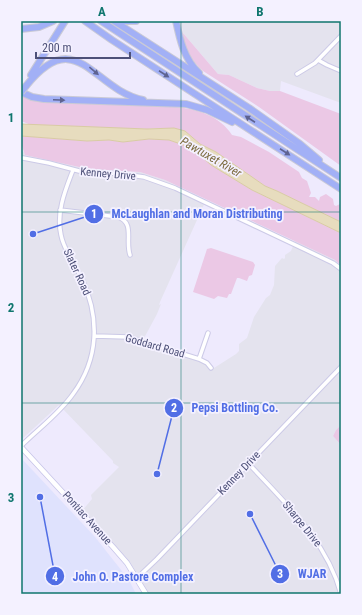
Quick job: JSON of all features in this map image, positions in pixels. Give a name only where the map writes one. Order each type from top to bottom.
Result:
[{"type":"highway","points":[[21,29],[39,27],[53,21]]},
{"type":"highway","points":[[65,21],[21,92],[32,97],[44,99],[170,103]]},
{"type":"highway","points":[[85,21],[341,189]]},
{"type":"highway","points":[[101,21],[341,178]]},
{"type":"highway","points":[[114,21],[218,87]]},
{"type":"highway","points":[[124,21],[136,21]]},
{"type":"highway","points":[[176,21],[181,44],[190,62],[199,73],[300,144],[330,171]]},
{"type":"highway","points":[[26,85],[37,73],[49,64],[58,60],[71,59],[85,64],[113,87],[129,96],[144,101],[189,105],[207,110],[265,140]]},
{"type":"main road","name":"Pontiac Avenue","points":[[21,446],[127,563],[146,594]]},
{"type":"street","points":[[297,74],[315,63],[341,36]]},
{"type":"street","points":[[318,60],[341,71]]},
{"type":"street","name":"Kenney Drive","points":[[23,158],[49,163],[73,170],[90,173],[134,175],[162,183],[306,250],[333,263],[341,269]]},
{"type":"street","name":"Slater Road","points":[[21,446],[74,394],[89,365],[95,336],[94,317],[90,300],[81,277],[68,256],[61,236],[60,210],[73,170]]},
{"type":"street","points":[[60,210],[118,217],[125,220],[129,228],[128,246],[130,255]]},
{"type":"street","points":[[199,359],[208,333]]},
{"type":"street","name":"Goddard Road","points":[[95,336],[128,337],[199,359],[207,363],[211,368]]},
{"type":"street","name":"Kenney Drive","points":[[136,579],[153,564],[341,367]]},
{"type":"street","name":"Sharpe Drive","points":[[249,464],[315,538],[327,558],[341,594]]},
{"type":"street","points":[[336,578],[341,576]]},
{"type":"shaded area","points":[[181,21],[341,21],[341,103],[281,81],[280,91],[270,91],[257,88],[229,75],[218,74],[183,33]]},
{"type":"shaded area","points":[[183,33],[218,74],[229,75],[257,88],[270,91],[280,91],[341,114],[341,166],[259,107],[203,71],[189,54]]},
{"type":"shaded area","points":[[22,97],[176,107],[200,112],[215,118],[227,128],[232,135],[241,137],[269,152],[299,172],[302,178],[307,181],[311,193],[309,197],[315,197],[319,201],[320,197],[326,194],[333,199],[334,205],[341,205],[341,222],[265,186],[216,152],[200,144],[185,131],[163,128],[147,129],[31,125],[21,121]]},
{"type":"shaded area","points":[[21,136],[123,142],[149,139],[169,140],[192,148],[211,165],[252,190],[341,233],[341,266],[335,260],[165,180],[140,172],[88,169],[25,155],[21,143]]},
{"type":"shaded area","points":[[21,150],[26,155],[88,169],[140,172],[165,180],[206,200],[160,302],[159,305],[161,304],[157,314],[143,340],[205,361],[214,368],[239,351],[239,344],[247,338],[254,317],[266,298],[270,295],[274,285],[275,266],[291,251],[295,241],[335,260],[341,266],[341,425],[333,436],[341,445],[341,594],[145,594],[130,568],[82,511],[92,499],[91,495],[119,467],[113,463],[113,461],[59,405],[21,440]]},
{"type":"shaded area","points":[[211,248],[253,262],[255,265],[252,275],[249,276],[247,281],[237,278],[231,294],[229,294],[227,298],[218,296],[214,299],[193,292],[207,249]]},
{"type":"shaded area","points":[[341,425],[341,445],[333,436]]},
{"type":"shaded area","points":[[21,458],[95,537],[129,580],[136,594],[21,594]]},
{"type":"water","name":"Pawtuxet River","points":[[21,124],[147,129],[174,128],[185,131],[200,144],[216,152],[265,186],[341,222],[341,233],[252,190],[211,165],[192,148],[169,140],[149,139],[123,142],[21,136]]},
{"type":"place","name":"McLaughlan and Moran Distributing","points":[[33,234]]},
{"type":"place","name":"Pepsi Bottling Co.","points":[[157,474]]},
{"type":"place","name":"John O. Pastore Complex","points":[[40,497]]},
{"type":"place","name":"WJAR","points":[[250,514]]}]
